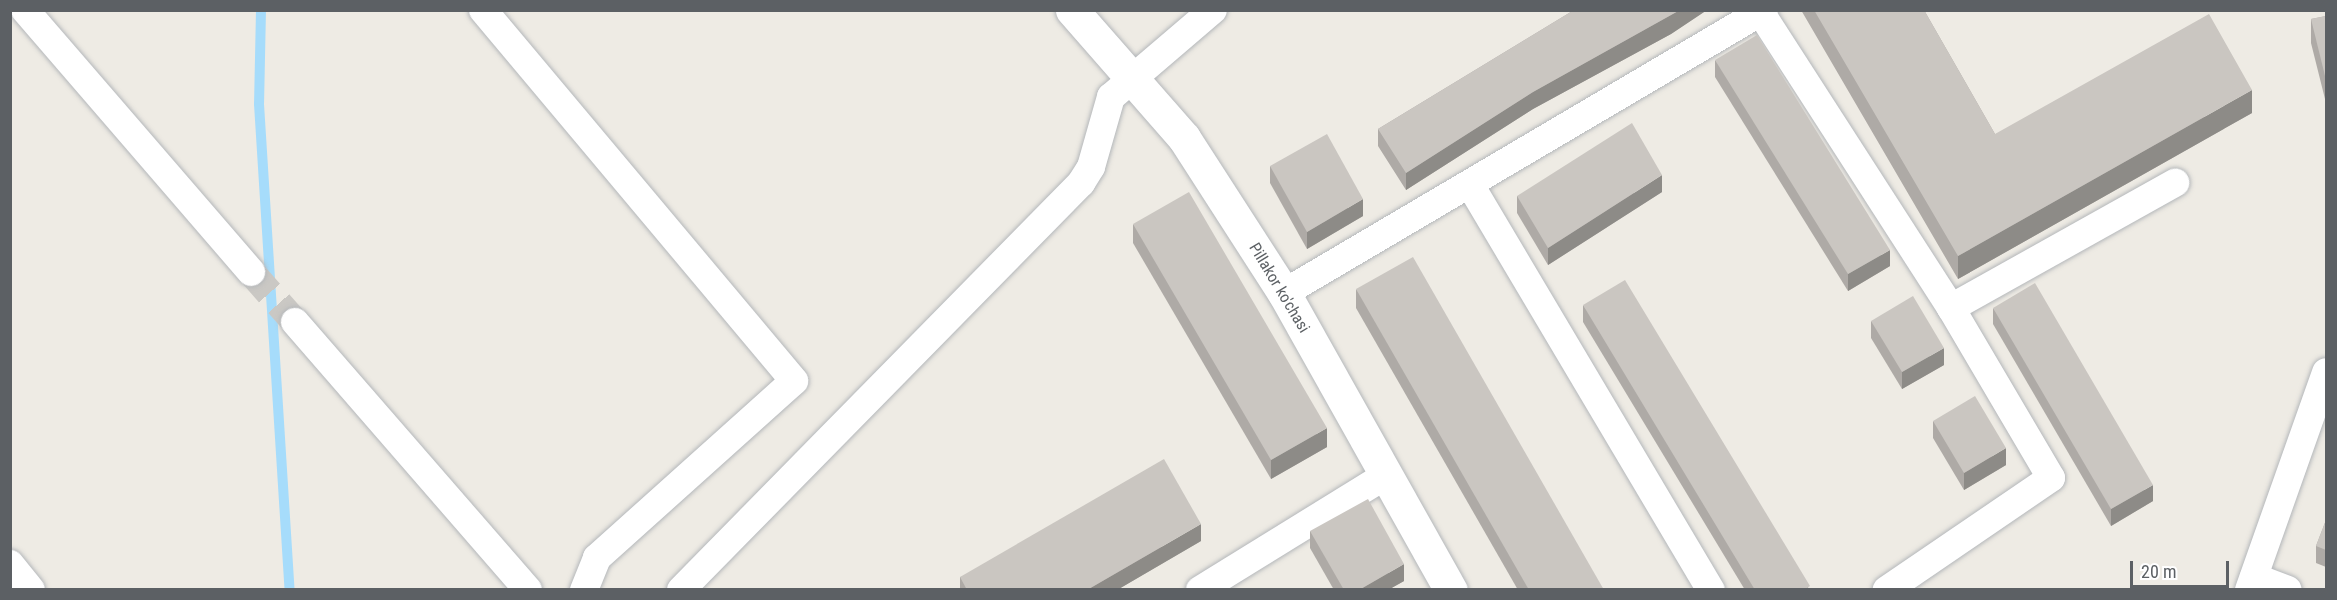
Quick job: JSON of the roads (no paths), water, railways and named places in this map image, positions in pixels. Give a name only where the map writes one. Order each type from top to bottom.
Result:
[{"type":"street","points":[[25,10],[250,272]]},
{"type":"street","points":[[483,10],[794,381],[597,558],[584,590]]},
{"type":"street","name":"Pillakor ko'chasi","points":[[1072,10],[1135,77],[1184,138],[1284,293],[1450,590]]},
{"type":"street","points":[[681,590],[1081,183],[1091,167],[1111,97],[1213,10]]},
{"type":"street","points":[[1284,293],[1472,188],[1762,12],[1950,308],[2051,478],[1887,590]]},
{"type":"street","points":[[1950,308],[2175,183]]},
{"type":"street","points":[[1472,188],[1711,590]]},
{"type":"street","points":[[295,322],[528,590]]},
{"type":"street","points":[[2288,590],[2251,583],[2326,372]]},
{"type":"street","points":[[1200,590],[1386,475]]},
{"type":"street","points":[[10,564],[31,590]]},
{"type":"waterway","points":[[261,10],[259,104],[290,590]]},
{"type":"tunnel","points":[[251,272],[295,322]]}]
